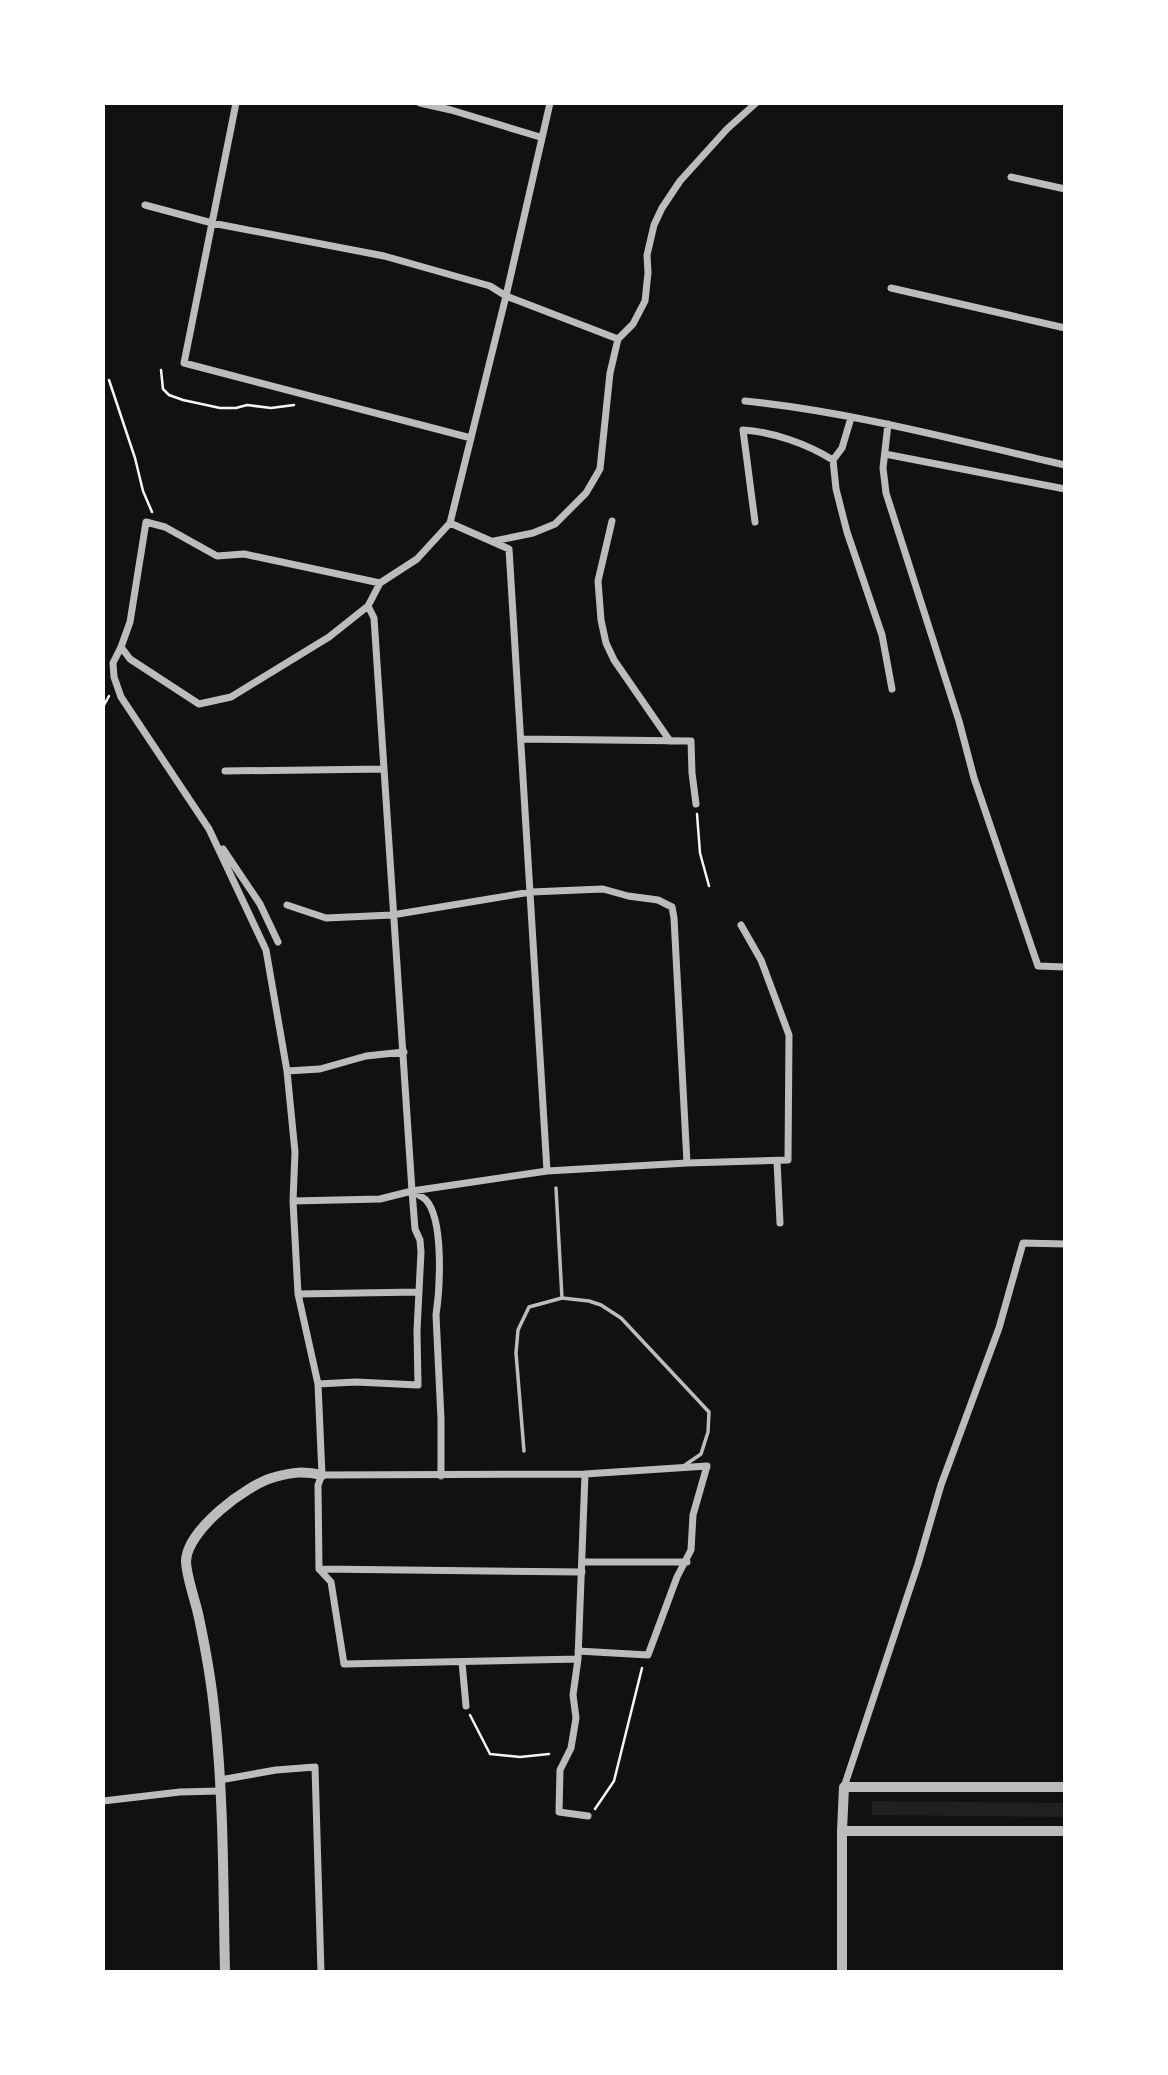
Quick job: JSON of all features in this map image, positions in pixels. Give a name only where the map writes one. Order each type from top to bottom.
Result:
[{"type":"street","points":[[236,103],[184,363],[471,438]]},
{"type":"street","points":[[420,103],[540,137]]},
{"type":"street","points":[[121,647],[130,660],[200,704],[231,697],[329,637],[368,606],[380,583],[417,559],[450,523],[550,103]]},
{"type":"street","points":[[493,541],[533,533],[555,524],[586,494],[600,469],[610,373],[618,339],[633,324],[645,301],[647,255],[654,225],[680,181],[727,129],[756,103]]},
{"type":"street","points":[[1011,177],[1065,189]]},
{"type":"street","points":[[145,205],[212,223],[384,256],[490,286],[506,296],[618,339]]},
{"type":"street","points":[[891,288],[1065,328]]},
{"type":"street","points":[[745,401],[799,407],[888,424],[1065,466]]},
{"type":"street","points":[[851,418],[842,448],[833,460],[836,489],[882,635],[891,689]]},
{"type":"street","points":[[888,424],[883,468],[886,493],[959,721],[974,778],[1038,966],[1065,967]]},
{"type":"street","points":[[755,522],[743,430],[761,431],[777,436],[821,452],[833,460]]},
{"type":"street","points":[[884,454],[1065,489]]},
{"type":"street","points":[[612,521],[598,581],[606,643],[614,660],[670,741]]},
{"type":"street","points":[[278,942],[260,904],[121,697],[114,677],[113,663],[130,622],[146,522],[165,527],[217,556],[244,554],[380,583]]},
{"type":"street","points":[[450,523],[509,550],[547,1171]]},
{"type":"street","points":[[318,1384],[355,1382],[418,1385],[418,1292],[422,1252],[415,1229],[373,618],[368,606]]},
{"type":"street","points":[[522,739],[691,741],[696,804]]},
{"type":"street","points":[[225,771],[383,769]]},
{"type":"street","points":[[209,829],[266,950],[287,1071],[295,1152],[293,1201],[299,1294],[318,1384],[322,1475],[318,1485],[319,1569],[331,1582],[344,1664],[648,1655],[677,1577],[691,1550],[693,1515],[707,1466],[585,1474],[441,1476],[322,1475],[306,1471],[272,1477],[247,1490],[226,1506],[192,1541],[186,1561],[199,1618],[215,1716],[220,1785],[225,1972]]},
{"type":"street","points":[[287,905],[326,918],[393,915],[531,892],[603,889],[658,900],[671,907],[674,918],[687,1163]]},
{"type":"street","points":[[293,1201],[380,1199],[412,1191],[547,1171],[788,1160],[789,1035],[761,960],[741,925]]},
{"type":"street","points":[[287,1071],[320,1069],[366,1056],[404,1052]]},
{"type":"street","points":[[777,1161],[780,1223]]},
{"type":"street","points":[[412,1191],[426,1200],[438,1227],[436,1315],[441,1476]]},
{"type":"street","points":[[842,1972],[844,1787],[942,1485],[999,1328],[1023,1243],[1065,1244]]},
{"type":"street","points":[[299,1294],[418,1292]]},
{"type":"street","points":[[585,1474],[578,1655],[573,1695],[576,1718],[571,1748],[561,1770],[559,1812],[588,1816]]},
{"type":"street","points":[[582,1562],[687,1562]]},
{"type":"street","points":[[319,1569],[582,1572]]},
{"type":"street","points":[[462,1662],[466,1706]]},
{"type":"street","points":[[103,1801],[220,1785],[275,1770],[315,1767],[321,1972]]},
{"type":"street","points":[[844,1787],[1065,1787]]},
{"type":"street","points":[[842,1831],[1065,1830]]},
{"type":"lane","points":[[556,1188],[562,1298]]},
{"type":"lane","points":[[523,1451],[516,1353],[517,1330],[529,1307],[562,1298],[582,1300],[601,1305],[621,1318],[709,1412],[708,1432],[701,1454],[681,1468]]},
{"type":"path","points":[[160,370],[163,389],[169,395],[183,400],[220,408],[294,405]]},
{"type":"path","points":[[109,380],[143,491],[157,525]]},
{"type":"path","points":[[696,804],[700,853],[709,886]]},
{"type":"path","points":[[588,1816],[614,1781],[640,1673],[648,1655]]},
{"type":"path","points":[[466,1706],[490,1754],[520,1757],[548,1754]]},
{"type":"shaded area","points":[[872,1801],[1065,1803],[1065,1817],[872,1815]]}]
